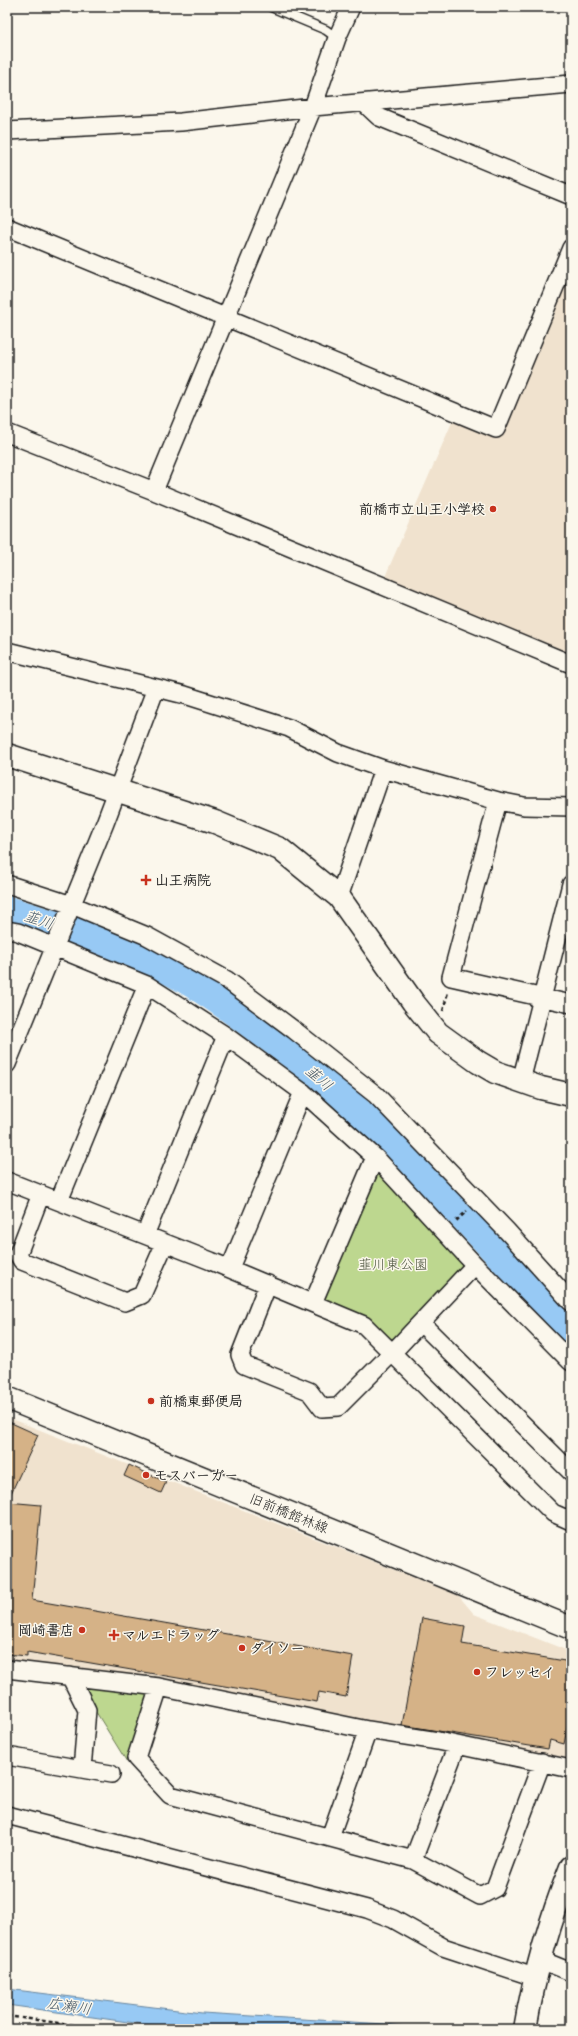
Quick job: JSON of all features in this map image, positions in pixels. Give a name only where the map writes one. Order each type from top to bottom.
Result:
[{"type":"street","points":[[154,491],[224,318],[313,107],[337,38],[351,7]]},
{"type":"street","points":[[7,131],[181,122],[313,107],[571,84]]},
{"type":"street","points":[[364,103],[379,117],[571,196]]},
{"type":"street","points":[[7,227],[224,318],[496,429],[571,248]]},
{"type":"street","points":[[7,433],[154,491],[571,664]]},
{"type":"street","points":[[7,652],[185,695],[289,728],[338,753],[383,769],[498,801],[524,806],[571,807]]},
{"type":"street","points":[[7,1064],[105,823],[116,790],[156,688]]},
{"type":"street","points":[[7,755],[215,822],[280,849],[339,897],[413,1002],[438,1033],[478,1062],[495,1072],[571,1095]]},
{"type":"street","points":[[339,897],[383,769]]},
{"type":"street","points":[[498,801],[452,977],[571,1004]]},
{"type":"street","points":[[7,884],[70,909],[146,936],[227,980],[294,1030],[370,1090],[502,1226],[571,1302]]},
{"type":"street","points":[[521,1081],[571,884]]},
{"type":"street","points":[[7,930],[18,932],[56,945],[147,985],[226,1036],[303,1092],[375,1156],[475,1265],[571,1362]]},
{"type":"street","points":[[59,1201],[147,985]]},
{"type":"street","points":[[145,1235],[226,1036]]},
{"type":"street","points":[[230,1268],[303,1092]]},
{"type":"street","points":[[313,1302],[375,1156]]},
{"type":"street","points":[[7,1181],[230,1268],[364,1324],[394,1352],[553,1514],[571,1521]]},
{"type":"street","points":[[41,1194],[18,1254],[22,1261],[125,1302],[142,1295],[164,1243]]},
{"type":"street","points":[[268,1284],[240,1356],[244,1365],[309,1391],[322,1408],[338,1407],[394,1352],[475,1265]]},
{"type":"street","points":[[421,1323],[571,1472]]},
{"type":"street","name":"旧前橋館林線","points":[[7,1398],[571,1628]]},
{"type":"street","points":[[7,1669],[159,1686],[368,1730],[457,1745],[571,1769]]},
{"type":"street","points":[[70,1676],[87,1710],[82,1769]]},
{"type":"street","points":[[159,1686],[136,1758],[170,1795],[413,1860],[480,1896],[495,1888],[542,1762]]},
{"type":"street","points":[[330,1837],[368,1730]]},
{"type":"street","points":[[413,1860],[457,1745]]},
{"type":"street","points":[[7,1756],[111,1774]]},
{"type":"street","points":[[7,1814],[367,1909],[393,1919],[443,1947],[537,1968],[571,1972]]},
{"type":"street","points":[[525,2029],[537,1968],[555,1907],[571,1867]]},
{"type":"lane","points":[[271,7],[326,30],[337,38]]},
{"type":"path","points":[[438,1033],[452,977]]},
{"type":"path","points":[[450,1226],[468,1210]]},
{"type":"path","points":[[7,2016],[103,2029]]},
{"type":"shaded area","name":"前橋市立山王小学校","points":[[571,267],[571,657],[384,579],[453,420],[497,438]]},
{"type":"shaded area","points":[[7,1417],[458,1595],[474,1614],[571,1652],[571,1761],[7,1661]]},
{"type":"green space","name":"韮川東公園","points":[[373,1175],[383,1175],[462,1260],[462,1271],[393,1339],[386,1337],[366,1316],[327,1303],[323,1293]]},
{"type":"green space","points":[[88,1685],[143,1691],[148,1698],[127,1762],[83,1691]]},
{"type":"water","name":"広瀬川","points":[[7,1989],[202,2013],[385,2024],[423,2029],[206,2029],[142,2024],[7,2005]]},
{"type":"building","points":[[7,1421],[38,1435],[7,1502]]},
{"type":"building","points":[[129,1465],[166,1482],[161,1493],[124,1476]]},
{"type":"building","points":[[7,1502],[41,1505],[32,1600],[353,1656],[346,1697],[319,1692],[317,1702],[27,1652],[27,1656],[7,1654]]},
{"type":"building","points":[[422,1618],[465,1626],[462,1644],[571,1662],[571,1709],[564,1744],[550,1740],[548,1749],[402,1725]]},
{"type":"waterway","name":"韮川","points":[[7,910],[114,945],[186,980],[228,1007],[307,1066],[366,1119],[426,1178],[571,1332]]},
{"type":"place","name":"前橋市立山王小学校","points":[[493,509]]},
{"type":"place","name":"山王病院","points":[[146,880]]},
{"type":"place","name":"前橋東郵便局","points":[[151,1401]]},
{"type":"place","name":"モスバーガー","points":[[146,1475]]},
{"type":"place","name":"岡崎書店","points":[[82,1630]]},
{"type":"place","name":"マルエドラッグ","points":[[114,1635]]},
{"type":"place","name":"ダイソー","points":[[242,1648]]},
{"type":"place","name":"フレッセイ","points":[[477,1672]]}]
